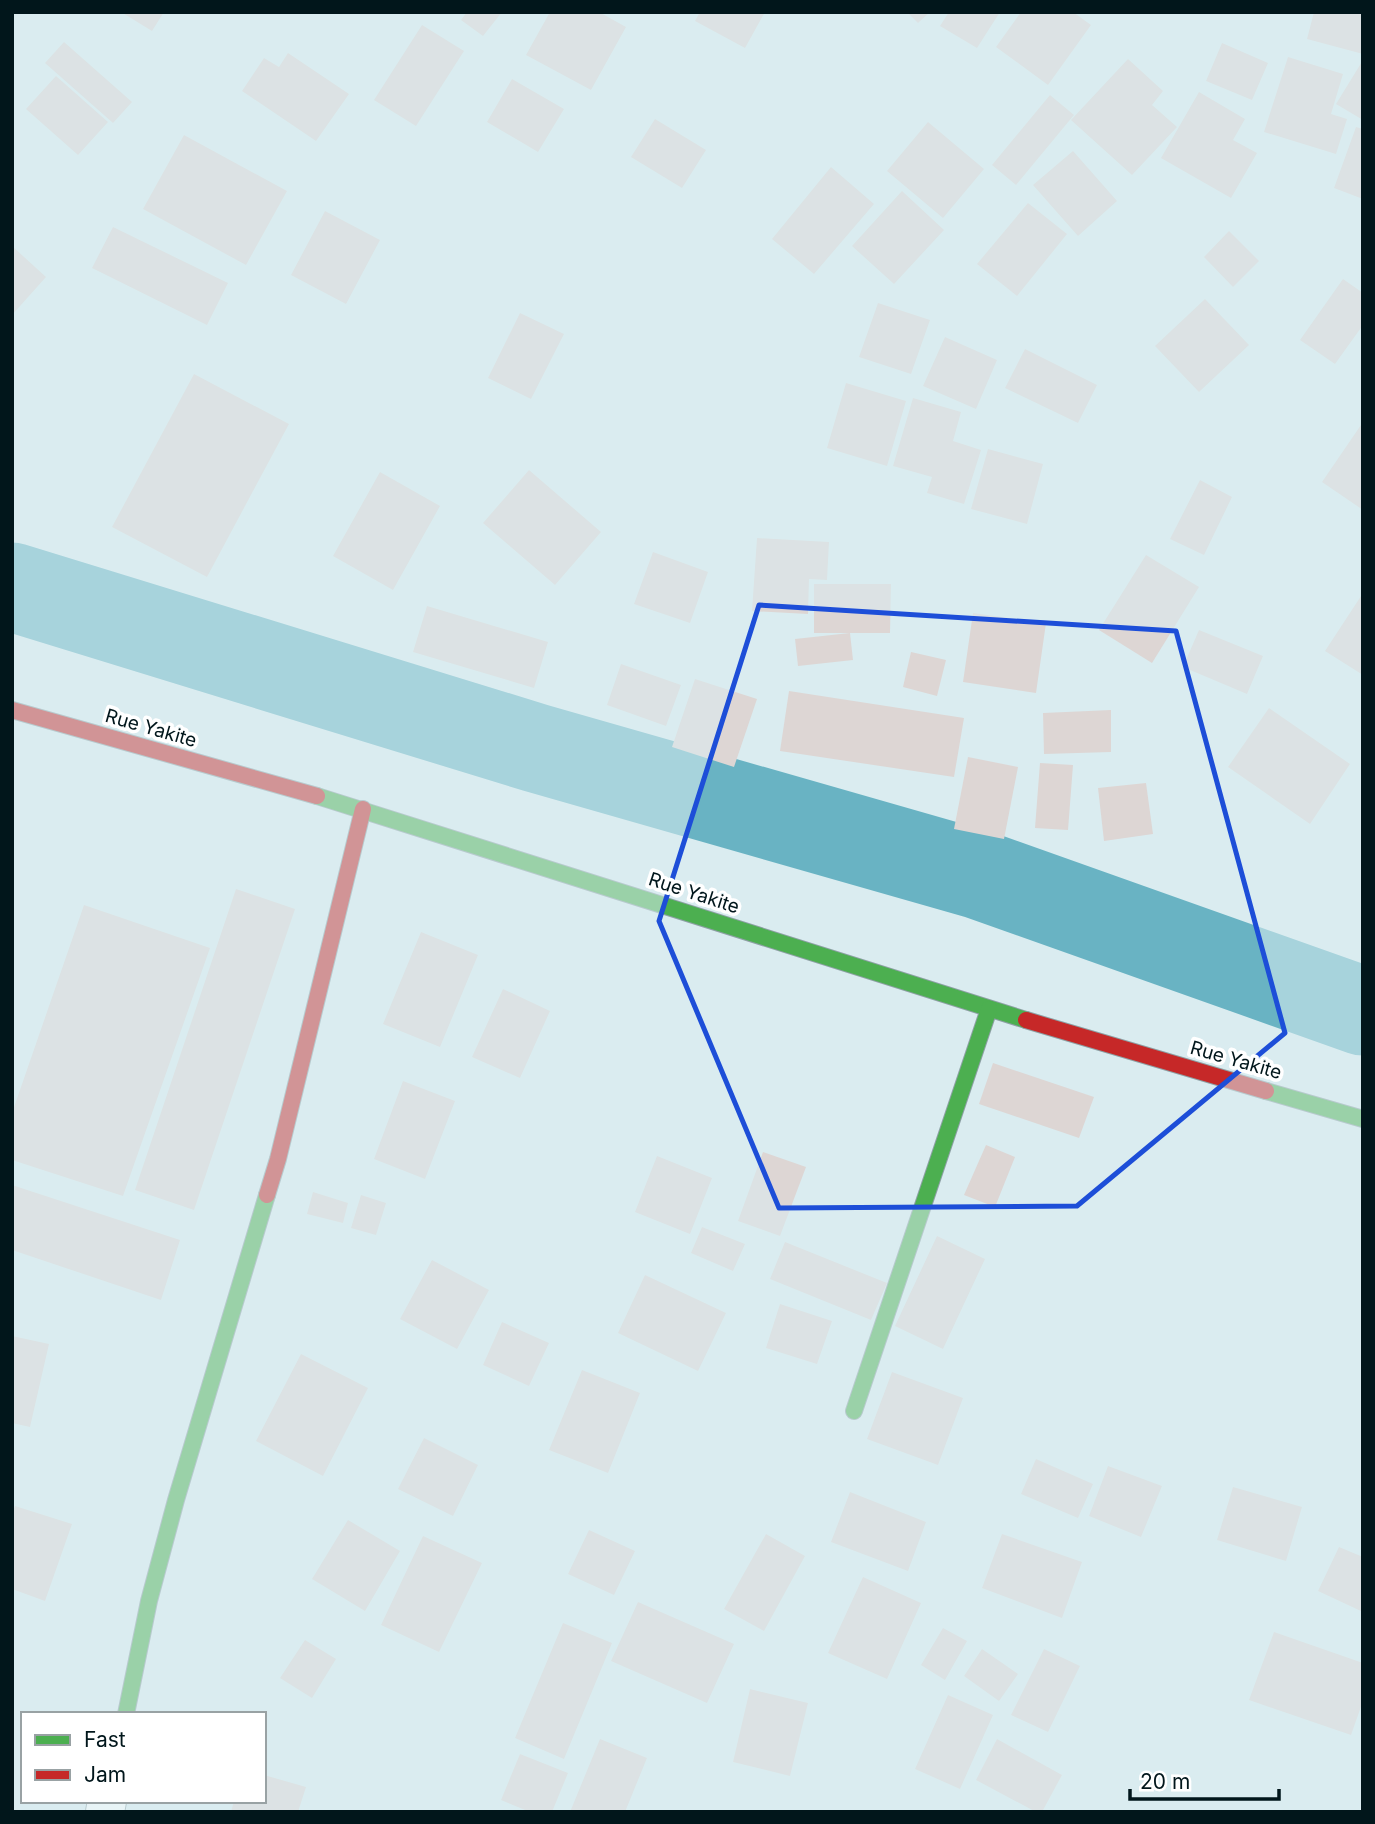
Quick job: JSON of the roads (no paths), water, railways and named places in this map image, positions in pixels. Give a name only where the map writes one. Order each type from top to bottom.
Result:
[{"type":"main road","name":"Rue Yakite","points":[[12,710],[363,809],[989,1009],[1363,1119]]},
{"type":"main road","points":[[126,1712],[149,1601],[176,1500],[278,1158],[363,809]]},
{"type":"main road","points":[[854,1411],[989,1009]]},
{"type":"waterway","points":[[12,587],[536,748],[980,875],[1363,1011]]}]
